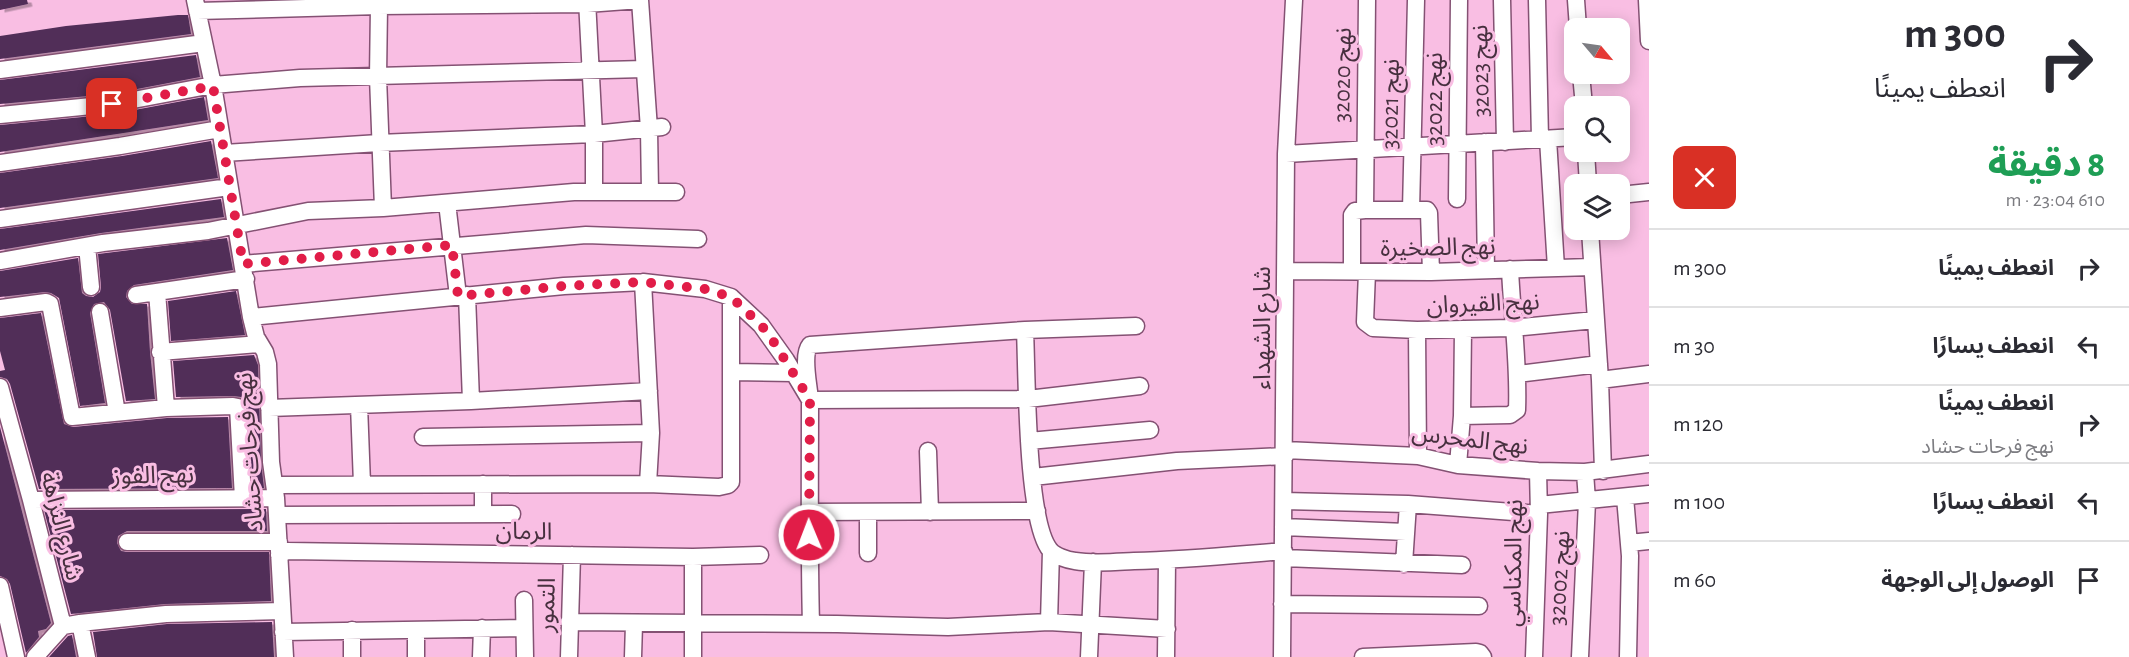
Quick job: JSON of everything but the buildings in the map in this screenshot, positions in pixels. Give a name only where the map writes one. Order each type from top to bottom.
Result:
[{"type":"street","points":[[196,6],[379,6],[640,0],[644,69],[655,128],[650,192]]},
{"type":"street","name":"شارع الشهداء","points":[[1282,657],[1286,154],[1294,0]]},
{"type":"street","name":"نهج 32020","points":[[1365,210],[1367,0]]},
{"type":"street","name":"نهج 32021","points":[[1411,210],[1416,0]]},
{"type":"street","name":"نهج 32022","points":[[1457,199],[1458,0]]},
{"type":"street","name":"نهج 32023","points":[[1502,0],[1505,142]]},
{"type":"street","points":[[1537,0],[1544,139],[1556,267]]},
{"type":"street","points":[[1576,0],[1577,18]]},
{"type":"street","points":[[1647,0],[1649,42]]},
{"type":"street","points":[[587,2],[592,71],[594,191]]},
{"type":"street","name":"نهج فرحات حشاد","points":[[196,6],[213,86],[251,317],[259,344],[267,359],[271,462],[282,549],[280,591],[285,657]]},
{"type":"street","points":[[379,6],[379,143],[383,208]]},
{"type":"street","points":[[0,70],[204,43]]},
{"type":"street","points":[[0,115],[112,104],[213,86],[300,78],[644,69]]},
{"type":"street","points":[[224,153],[379,143],[594,134],[655,128]]},
{"type":"street","points":[[0,163],[220,129]]},
{"type":"street","points":[[1286,154],[1564,138]]},
{"type":"street","points":[[1484,142],[1486,265]]},
{"type":"street","points":[[0,219],[229,187]]},
{"type":"street","points":[[0,261],[87,246],[188,234],[308,211],[383,208],[594,191],[676,192]]},
{"type":"street","points":[[1630,194],[1649,192]]},
{"type":"street","points":[[447,202],[452,245],[462,295],[471,401]]},
{"type":"street","points":[[1359,271],[1352,215],[1355,211],[1424,209],[1429,213],[1431,272]]},
{"type":"street","points":[[136,295],[244,272],[452,245],[607,235],[698,239]]},
{"type":"street","points":[[1591,240],[1603,471]]},
{"type":"street","points":[[87,246],[91,287]]},
{"type":"street","name":"نهج الصخيرة","points":[[1286,271],[1431,272],[1486,265],[1510,269],[1592,267]]},
{"type":"street","points":[[1462,416],[1510,416],[1517,410],[1518,374],[1512,328],[1510,269]]},
{"type":"street","name":"نهج القيروان","points":[[1359,271],[1365,322],[1373,328],[1417,330],[1512,328],[1595,320]]},
{"type":"street","points":[[643,282],[651,433],[648,484]]},
{"type":"street","points":[[251,317],[564,286],[643,282],[705,289],[731,297],[761,325],[810,400]]},
{"type":"street","points":[[157,292],[166,408]]},
{"type":"street","points":[[276,499],[362,484],[648,484],[719,488],[728,486],[731,482],[731,297]]},
{"type":"street","points":[[0,308],[46,302],[50,304],[66,418],[166,408],[233,406],[239,409],[243,498]]},
{"type":"street","points":[[100,312],[117,413]]},
{"type":"street","points":[[812,624],[808,512],[810,400],[806,353],[810,345],[1025,330],[1136,326]]},
{"type":"street","points":[[1458,465],[1462,416],[1463,329]]},
{"type":"street","points":[[1025,330],[1029,441],[1033,477],[1040,526],[1051,551],[1049,622]]},
{"type":"street","points":[[1417,330],[1418,456]]},
{"type":"street","points":[[160,352],[259,344]]},
{"type":"street","points":[[731,372],[794,373]]},
{"type":"street","points":[[1518,374],[1599,372],[1649,374]]},
{"type":"street","points":[[810,400],[1028,399],[1140,386]]},
{"type":"street","name":"شارع النزاهة","points":[[0,387],[63,626]]},
{"type":"street","points":[[269,408],[471,401],[649,391]]},
{"type":"street","points":[[360,405],[362,484]]},
{"type":"street","points":[[1029,441],[1150,430]]},
{"type":"street","points":[[423,437],[651,433]]},
{"type":"street","points":[[928,451],[930,512]]},
{"type":"street","name":"نهج المحرس","points":[[1033,477],[1176,460],[1285,453],[1418,456],[1458,465],[1538,471],[1603,471],[1649,464]]},
{"type":"street","name":"نهج المكناسي","points":[[1534,657],[1539,509],[1538,471]]},
{"type":"street","name":"نهج 32002","points":[[1580,657],[1587,501],[1585,472]]},
{"type":"street","points":[[483,484],[483,514]]},
{"type":"street","points":[[1284,501],[1539,509],[1649,494]]},
{"type":"street","points":[[1625,496],[1629,550],[1628,657]]},
{"type":"street","points":[[276,499],[483,514],[512,514]]},
{"type":"street","name":"نهج الفوز","points":[[31,500],[276,499]]},
{"type":"street","points":[[1404,564],[1408,504]]},
{"type":"street","points":[[808,512],[1037,511]]},
{"type":"street","points":[[868,512],[868,553]]},
{"type":"street","points":[[1283,527],[1407,532]]},
{"type":"street","points":[[1629,550],[1649,541]]},
{"type":"street","name":"الرمان","points":[[127,542],[282,549],[572,555],[693,557],[760,555]]},
{"type":"street","points":[[1051,551],[1065,559],[1093,562],[1284,555],[1404,564],[1462,565]]},
{"type":"street","name":"التمور","points":[[569,657],[572,555]]},
{"type":"street","points":[[693,557],[693,657]]},
{"type":"street","points":[[1166,657],[1167,561]]},
{"type":"street","points":[[1089,657],[1093,562]]},
{"type":"street","points":[[0,586],[16,657]]},
{"type":"street","points":[[524,600],[525,657]]},
{"type":"street","points":[[1282,604],[1479,606]]},
{"type":"street","points":[[35,657],[63,626],[166,614],[282,611]]},
{"type":"street","points":[[569,622],[948,627],[1049,622],[1167,629]]},
{"type":"street","points":[[80,623],[87,657]]},
{"type":"street","points":[[633,657],[634,624]]},
{"type":"street","points":[[481,657],[482,628]]},
{"type":"street","points":[[283,632],[524,628]]},
{"type":"street","points":[[352,630],[352,657]]},
{"type":"street","points":[[416,630],[416,657]]},
{"type":"street","points":[[1363,657],[1476,652],[1483,657]]},
{"type":"route","points":[[112,104],[213,86],[243,264],[452,245],[458,296],[564,286],[643,282],[705,289],[731,297],[770,336],[810,400],[809,535]]}]
